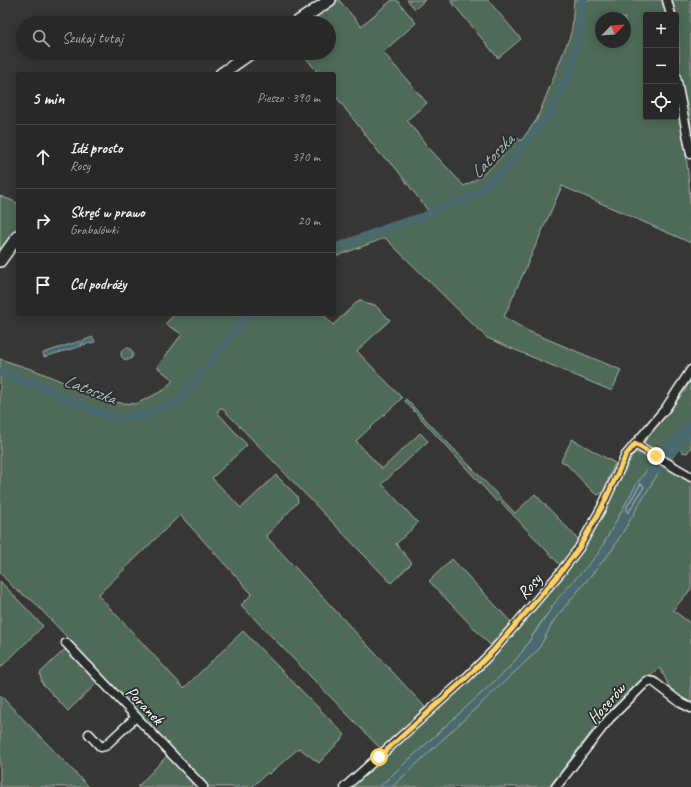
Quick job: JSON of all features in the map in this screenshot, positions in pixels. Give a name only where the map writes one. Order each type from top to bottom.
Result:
[{"type":"street","points":[[306,16],[330,0]]},
{"type":"street","points":[[667,0],[670,12]]},
{"type":"street","points":[[224,72],[242,60]]},
{"type":"street","points":[[677,84],[691,154]]},
{"type":"street","points":[[0,261],[16,239]]},
{"type":"street","name":"Rosy","points":[[345,787],[465,679],[493,651],[560,573],[579,548],[602,507],[626,455],[666,408],[691,370]]},
{"type":"street","points":[[635,444],[691,476]]},
{"type":"street","name":"Poranek","points":[[66,643],[201,786]]},
{"type":"street","name":"Hoserów","points":[[556,787],[610,719],[647,682],[654,682],[681,703],[691,708]]},
{"type":"street","points":[[89,734],[101,747],[105,746],[136,716]]},
{"type":"green space","points":[[335,0],[339,0],[361,26],[392,0],[397,0],[416,23],[383,52],[427,103],[407,120],[428,147],[464,186],[480,177],[494,165],[517,137],[521,141],[537,119],[570,36],[574,0],[664,0],[667,12],[643,12],[643,120],[679,120],[679,113],[688,169],[691,243],[562,186],[504,317],[528,331],[621,370],[612,391],[487,338],[385,238],[336,256],[336,245],[429,212],[394,166],[381,155],[336,97],[336,72],[317,72],[308,60],[336,60],[336,16],[311,16]]},
{"type":"green space","points":[[407,0],[425,0],[415,9]]},
{"type":"green space","points":[[450,0],[488,0],[521,39],[498,58]]},
{"type":"green space","points":[[671,0],[691,0],[691,132],[680,75],[679,12],[676,12]]},
{"type":"green space","points":[[0,196],[16,202],[16,229],[0,252]]},
{"type":"green space","points":[[359,300],[362,300],[366,304],[375,305],[390,320],[357,351],[402,398],[356,441],[382,469],[420,433],[428,441],[382,484],[418,523],[396,544],[412,563],[391,583],[221,407],[217,412],[247,445],[212,478],[241,508],[276,475],[297,496],[298,502],[266,536],[425,707],[382,750],[241,605],[252,594],[180,515],[98,595],[184,688],[243,631],[345,735],[319,763],[299,748],[252,787],[208,787],[33,601],[16,590],[0,573],[0,359],[37,371],[110,402],[136,404],[164,390],[173,380],[157,367],[182,334],[165,324],[173,316],[325,316],[333,325]]},
{"type":"green space","points":[[129,348],[132,349],[132,359],[125,360],[122,359],[121,352],[122,349]]},
{"type":"green space","points":[[691,379],[691,448],[687,453],[682,452],[679,449],[670,461],[645,444],[644,440],[684,392]]},
{"type":"green space","points":[[406,399],[515,513],[535,494],[579,540],[562,567],[499,500],[497,502],[405,401]]},
{"type":"green space","points":[[572,439],[615,463],[603,492],[598,495],[561,461]]},
{"type":"green space","points":[[634,453],[642,453],[654,460],[636,485],[598,554],[543,619],[522,652],[508,669],[379,787],[350,787],[455,691],[477,673],[600,517]]},
{"type":"green space","points":[[663,465],[691,482],[691,589],[673,610],[691,624],[691,705],[673,694],[660,668],[606,713],[549,787],[392,787],[538,650],[554,620],[612,550]]},
{"type":"green space","points":[[452,559],[511,622],[490,645],[429,581]]},
{"type":"green space","points":[[0,581],[43,626],[0,668]]},
{"type":"green space","points":[[64,650],[67,650],[98,682],[68,711],[42,683],[40,673]]},
{"type":"green space","points":[[0,695],[89,787],[0,787]]},
{"type":"green space","points":[[168,755],[192,782],[192,787],[137,787]]},
{"type":"water","points":[[93,337],[95,342],[83,345],[82,341]]},
{"type":"water","points":[[80,341],[82,346],[44,357],[43,353]]},
{"type":"water","points":[[654,460],[663,465],[612,550],[554,620],[538,650],[392,787],[379,787],[508,669],[522,652],[558,598],[598,554],[636,485]]},
{"type":"waterway","name":"Latoszka","points":[[336,247],[395,225],[425,216],[437,209],[466,199],[481,191],[510,164],[553,109],[572,69],[583,0]]},
{"type":"waterway","name":"Latoszka","points":[[0,373],[35,384],[101,414],[122,417],[151,413],[166,407],[181,397],[215,357],[246,316]]},
{"type":"waterway","points":[[653,470],[691,427]]},
{"type":"route","points":[[379,757],[465,679],[493,651],[560,573],[579,548],[602,507],[619,468],[626,455],[635,444],[656,456]]}]
